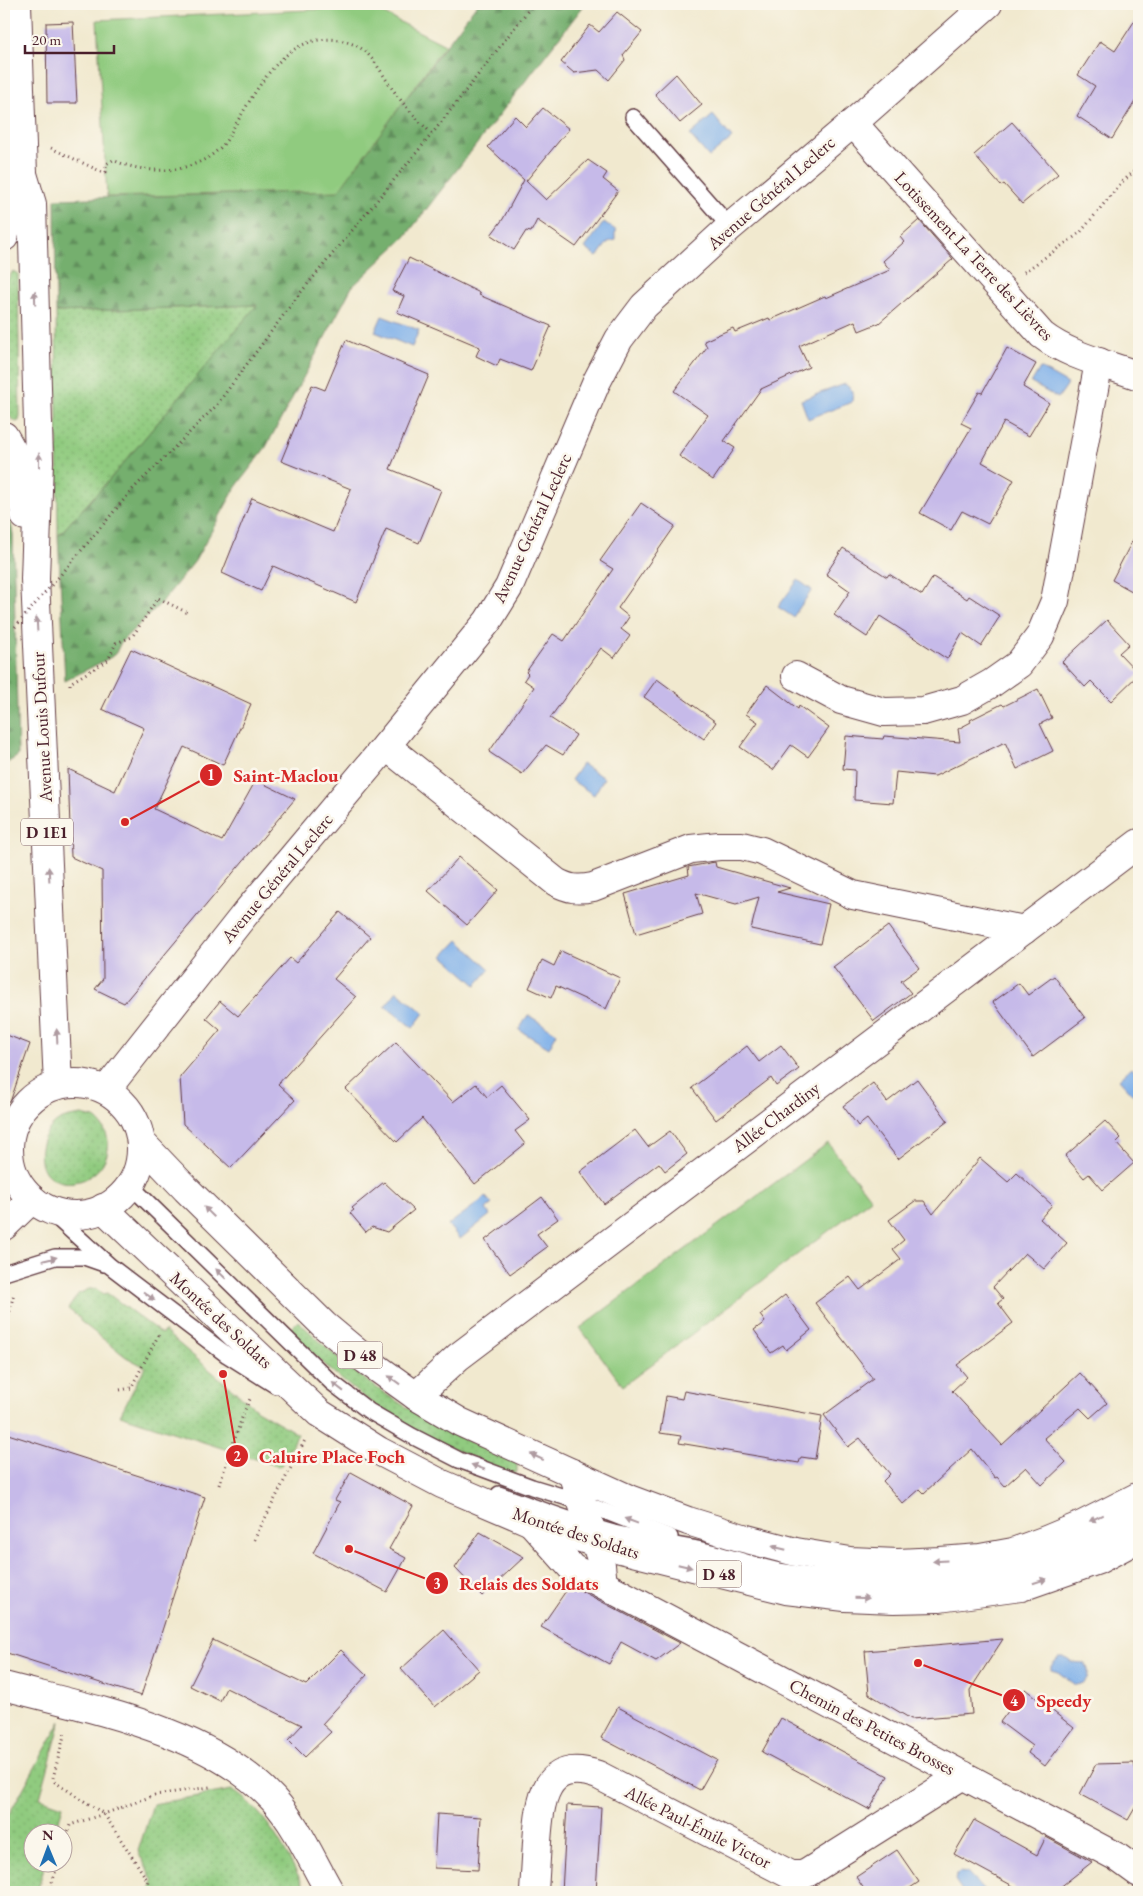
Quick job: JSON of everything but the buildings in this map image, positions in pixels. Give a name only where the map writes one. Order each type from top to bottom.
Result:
[{"type":"main road","name":"D 1E1","points":[[17,4],[23,145],[15,184],[32,204],[39,461],[35,579]]},
{"type":"main road","name":"Avenue Général Leclerc","points":[[106,1090],[246,914],[488,621],[509,587],[596,383],[619,339],[644,306],[730,226],[853,123],[988,4]]},
{"type":"main road","name":"Lotissement La Terre des Lièvres","points":[[853,123],[1042,335],[1053,344],[1139,376]]},
{"type":"main road","points":[[4,237],[15,184]]},
{"type":"main road","points":[[796,676],[841,700],[884,712],[923,711],[962,700],[992,683],[1019,664],[1040,636],[1055,601],[1099,362]]},
{"type":"main road","points":[[4,436],[17,459],[35,579]]},
{"type":"main road","name":"Avenue Louis Dufour","points":[[35,579],[58,1085]]},
{"type":"main road","points":[[386,746],[556,882],[567,888],[578,890],[593,887],[691,849],[742,846],[762,851],[853,895],[1024,930]]},
{"type":"main road","name":"Allée Chardiny","points":[[416,1396],[458,1357],[1139,843]]},
{"type":"main road","points":[[75,1083],[91,1085],[106,1090],[127,1109],[135,1121],[141,1142],[139,1164],[130,1185],[118,1199],[103,1208],[84,1214],[65,1214],[39,1204],[20,1185],[11,1168],[6,1149],[12,1128],[22,1109],[38,1094],[58,1085],[75,1083]]},
{"type":"main road","name":"Montée des Soldats","points":[[141,1142],[324,1325],[366,1360],[416,1396],[460,1422],[583,1507],[786,1590],[845,1597],[894,1600],[938,1598],[1021,1587],[1098,1560],[1139,1538]]},
{"type":"main road","points":[[4,1226],[39,1204]]},
{"type":"main road","name":"Montée des Soldats","points":[[103,1208],[319,1413],[379,1451],[442,1484],[531,1522],[583,1507],[629,1499],[734,1535],[796,1552],[850,1562],[898,1563],[980,1558],[1013,1552],[1064,1532],[1139,1496]]},
{"type":"main road","points":[[583,1507],[600,1556],[603,1584]]},
{"type":"main road","points":[[531,1522],[572,1568],[603,1584]]},
{"type":"main road","name":"Chemin des Petites Brosses","points":[[603,1584],[1118,1857],[1139,1873]]},
{"type":"main road","points":[[4,1686],[165,1732],[237,1766],[273,1799],[289,1821],[330,1892]]},
{"type":"main road","name":"Allée Paul-Émile Victor","points":[[534,1892],[540,1809],[547,1788],[556,1777],[570,1770],[584,1771],[598,1776],[790,1884],[963,1775]]},
{"type":"lane","points":[[633,117],[730,226]]},
{"type":"lane","points":[[130,1185],[331,1382],[369,1411],[459,1460],[709,1552]]},
{"type":"lane","points":[[39,1204],[110,1266],[227,1355],[319,1413],[486,1490],[561,1517],[583,1507]]},
{"type":"lane","points":[[4,1273],[55,1257],[84,1257],[110,1266]]},
{"type":"lane","points":[[583,1507],[614,1533],[709,1552],[779,1571],[842,1580],[895,1582],[981,1576],[1017,1569],[1052,1558],[1090,1542],[1139,1517]]},
{"type":"path","points":[[15,627],[132,490],[215,407],[298,297],[432,134],[533,4]]},
{"type":"path","points":[[23,145],[42,144],[102,172],[106,172],[106,164],[113,160],[136,169],[164,170],[178,169],[200,163],[222,146],[264,80],[281,60],[298,47],[313,41],[329,39],[342,40],[360,48],[373,60],[408,109],[432,134]]},
{"type":"path","points":[[1000,288],[1080,233],[1121,183],[1139,167]]},
{"type":"path","points":[[69,692],[70,683],[108,660],[116,643],[132,637],[158,598],[188,613]]},
{"type":"path","points":[[5,1331],[14,1295]]},
{"type":"path","points":[[120,1390],[131,1388],[156,1340]]},
{"type":"path","points":[[254,1540],[319,1413]]},
{"type":"path","points":[[219,1485],[232,1448]]},
{"type":"path","points":[[72,1704],[53,1778],[55,1782],[104,1814],[148,1882],[145,1892]]},
{"type":"path","points":[[72,1824],[155,1796],[224,1784],[237,1766]]},
{"type":"path","points":[[49,1892],[55,1874]]},
{"type":"green space","points":[[477,4],[585,4],[405,237],[352,287],[266,447],[236,487],[195,561],[162,602],[121,642],[115,655],[65,681],[58,536],[110,479],[257,305],[56,312],[55,199],[337,191]]},
{"type":"green space","points":[[371,7],[445,45],[338,191],[107,197],[97,20]]},
{"type":"green space","points":[[13,271],[18,274],[20,417],[19,421],[16,422],[4,412],[4,285]]},
{"type":"green space","points":[[258,305],[110,479],[58,536],[56,312]]},
{"type":"green space","points":[[4,486],[13,534],[18,756],[4,765]]},
{"type":"green space","points":[[82,1115],[94,1118],[104,1129],[108,1139],[105,1159],[93,1175],[84,1180],[63,1182],[56,1180],[48,1175],[42,1167],[40,1152],[44,1137],[54,1124],[60,1120]]},
{"type":"green space","points":[[828,1143],[871,1199],[623,1386],[580,1328]]},
{"type":"green space","points":[[89,1289],[96,1289],[104,1294],[107,1293],[162,1334],[164,1331],[257,1410],[298,1434],[280,1467],[120,1415],[145,1367],[126,1357],[80,1321],[80,1318],[68,1309],[78,1294]]},
{"type":"green space","points":[[298,1321],[349,1367],[384,1393],[438,1426],[514,1462],[517,1464],[517,1472],[513,1474],[444,1444],[379,1408],[343,1381],[289,1330]]},
{"type":"green space","points":[[61,1721],[40,1798],[63,1806],[58,1824],[22,1824],[22,1874],[42,1874],[37,1892],[4,1892],[4,1823]]},
{"type":"green space","points":[[232,1790],[257,1810],[267,1823],[307,1892],[150,1892],[153,1881],[138,1851],[153,1804]]},
{"type":"water","points":[[713,115],[732,138],[709,157],[690,135]]},
{"type":"water","points":[[604,222],[617,231],[615,233],[615,240],[608,242],[597,257],[585,248]]},
{"type":"water","points":[[382,316],[419,330],[412,347],[375,332]]},
{"type":"water","points":[[1040,368],[1068,384],[1058,398],[1031,383]]},
{"type":"water","points":[[845,384],[853,391],[852,402],[808,419],[801,400]]},
{"type":"water","points":[[798,580],[812,590],[793,617],[778,607]]},
{"type":"water","points":[[582,764],[604,778],[594,795],[571,780]]},
{"type":"water","points":[[458,940],[490,969],[476,985],[443,956]]},
{"type":"water","points":[[397,991],[424,1013],[413,1028],[385,1006]]},
{"type":"water","points":[[528,1015],[557,1033],[549,1048],[519,1030]]},
{"type":"water","points":[[1131,1068],[1139,1077],[1139,1101],[1119,1079]]},
{"type":"water","points":[[486,1197],[492,1204],[486,1209],[490,1215],[460,1239],[448,1225]]},
{"type":"water","points":[[1059,1657],[1064,1657],[1071,1662],[1085,1663],[1088,1675],[1083,1683],[1075,1685],[1058,1672],[1051,1670],[1051,1666]]},
{"type":"water","points":[[959,1872],[967,1873],[985,1892],[963,1892],[955,1880]]},
{"type":"place","name":"Saint-Maclou","points":[[125,822]]},
{"type":"place","name":"Caluire Place Foch","points":[[223,1374]]},
{"type":"place","name":"Relais des Soldats","points":[[349,1549]]},
{"type":"place","name":"Speedy","points":[[918,1663]]}]
